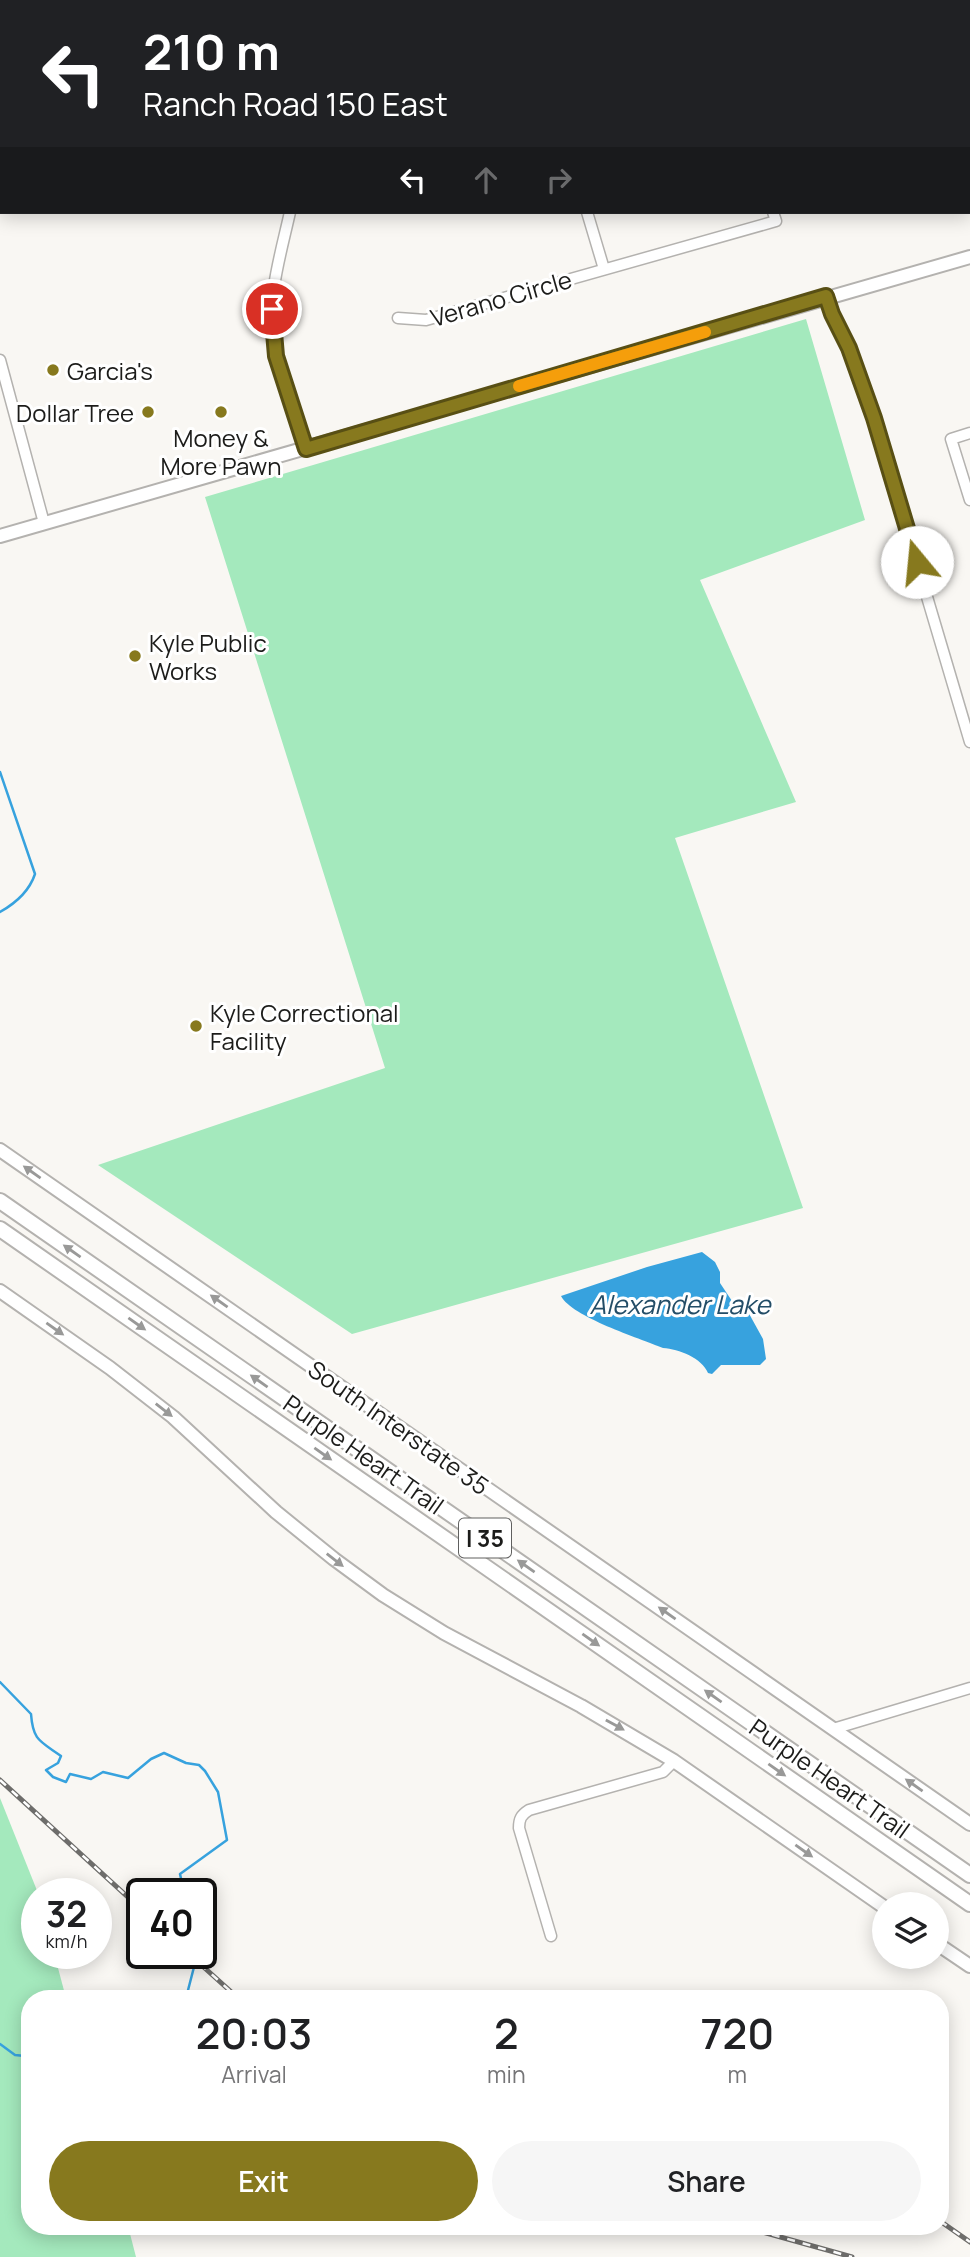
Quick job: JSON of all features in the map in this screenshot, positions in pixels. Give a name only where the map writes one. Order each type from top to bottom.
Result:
[{"type":"highway","name":"Purple Heart Trail","points":[[0,1201],[970,1875]]},
{"type":"highway","name":"Purple Heart Trail","points":[[0,1230],[970,1904]]},
{"type":"main road","points":[[0,536],[826,296],[970,257]]},
{"type":"main road","name":"South Interstate 35","points":[[0,1150],[970,1824]]},
{"type":"main road","points":[[0,1291],[110,1368],[173,1417],[276,1511],[383,1595],[443,1633],[581,1706],[674,1761],[872,1899]]},
{"type":"main road","points":[[949,1952],[970,1966]]},
{"type":"street","points":[[290,214],[275,281],[272,327],[276,356],[306,449]]},
{"type":"street","points":[[588,214],[604,269]]},
{"type":"street","name":"Verano Circle","points":[[398,318],[426,320],[604,269],[774,216]]},
{"type":"street","points":[[826,296],[849,348],[874,418],[970,742]]},
{"type":"street","points":[[0,360],[44,523]]},
{"type":"street","points":[[970,433],[951,439],[970,500]]},
{"type":"street","points":[[833,1729],[970,1689]]},
{"type":"street","points":[[551,1936],[519,1828],[522,1814],[663,1772],[674,1761]]},
{"type":"green space","points":[[806,319],[865,520],[700,580],[796,802],[675,838],[803,1208],[352,1334],[98,1165],[385,1068],[205,497]]},
{"type":"green space","points":[[0,1798],[32,1878],[21,1878],[21,1969],[58,1969],[64,1990],[21,1990],[21,2235],[130,2235],[136,2257],[0,2257]]},
{"type":"water","name":"Alexander Lake","points":[[702,1252],[715,1262],[720,1272],[720,1283],[736,1307],[747,1310],[763,1339],[766,1359],[760,1365],[721,1365],[712,1374],[708,1373],[701,1363],[689,1355],[663,1348],[592,1319],[578,1312],[561,1296],[647,1267]]},
{"type":"waterway","points":[[0,772],[35,874],[21,896],[0,912]]},
{"type":"waterway","points":[[0,1682],[31,1714],[39,1740],[61,1756],[58,1763],[46,1770],[53,1777],[66,1782],[70,1774],[91,1779],[103,1772],[128,1778],[151,1759],[164,1753],[186,1763],[199,1765],[205,1771],[218,1792],[227,1840],[180,1874],[181,1878]]},
{"type":"waterway","points":[[188,1990],[193,1969]]},
{"type":"waterway","points":[[0,2044],[15,2055],[21,2056]]},
{"type":"railway","points":[[0,1780],[126,1895]]},
{"type":"railway","points":[[206,1969],[229,1990]]},
{"type":"railway","points":[[949,2227],[970,2242]]},
{"type":"railway","points":[[773,2235],[852,2257]]},
{"type":"slow traffic","points":[[519,386],[705,332]]},
{"type":"place","name":"Garcia's","points":[[53,370]]},
{"type":"place","name":"Dollar Tree","points":[[148,412]]},
{"type":"place","name":"Money & More Pawn","points":[[221,412]]},
{"type":"place","name":"Kyle Public Works","points":[[135,656]]},
{"type":"place","name":"Kyle Correctional Facility","points":[[196,1026]]},
{"type":"route","points":[[272,309],[276,356],[306,449],[826,296],[849,348],[874,418],[917,562]]}]
